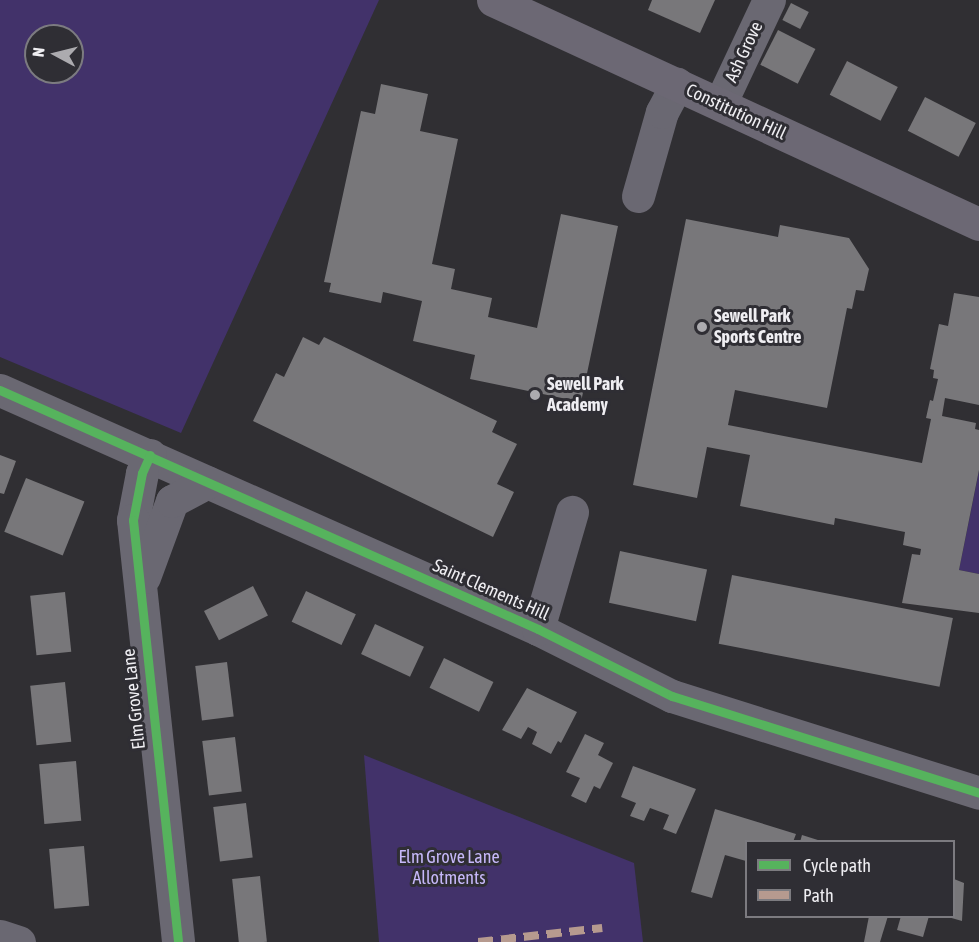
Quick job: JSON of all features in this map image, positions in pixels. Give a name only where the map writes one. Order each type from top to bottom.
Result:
[{"type":"main road","name":"Constitution Hill","points":[[493,0],[979,224]]},
{"type":"street","name":"Ash Grove","points":[[720,104],[769,0]]},
{"type":"street","points":[[638,196],[662,112],[677,84]]},
{"type":"street","name":"Saint Clements Hill","points":[[0,390],[538,628],[672,696],[979,793]]},
{"type":"street","name":"Elm Grove Lane","points":[[150,455],[142,473],[133,519],[178,942]]},
{"type":"street","name":"Elm Grove Lane","points":[[141,597],[148,559],[172,501],[207,482]]},
{"type":"street","points":[[538,628],[572,512]]},
{"type":"street","points":[[0,936],[19,942]]},
{"type":"green space","points":[[0,0],[379,0],[181,433],[0,357]]},
{"type":"green space","points":[[979,471],[979,574],[959,570]]},
{"type":"green space","name":"Elm Grove Lane Allotments","points":[[364,755],[634,863],[643,942],[379,942]]},
{"type":"building","points":[[652,0],[715,0],[700,33],[648,10]]},
{"type":"building","points":[[791,3],[809,12],[800,29],[782,20]]},
{"type":"building","points":[[778,30],[815,49],[798,84],[760,65]]},
{"type":"building","points":[[847,61],[898,87],[881,121],[830,95]]},
{"type":"building","points":[[381,84],[428,94],[420,131],[458,139],[432,264],[455,269],[451,289],[492,298],[488,317],[537,328],[561,214],[618,226],[581,402],[470,379],[475,355],[413,341],[422,301],[383,292],[381,303],[329,292],[331,283],[324,282],[361,111],[375,114]]},
{"type":"building","points":[[925,97],[976,123],[959,157],[908,131]]},
{"type":"building","points":[[686,219],[778,237],[780,225],[849,238],[869,269],[864,291],[856,290],[852,309],[847,308],[827,408],[735,390],[728,425],[922,463],[931,419],[926,418],[938,379],[933,378],[934,370],[930,369],[939,324],[948,326],[954,293],[979,297],[979,405],[945,398],[942,416],[976,423],[975,429],[979,430],[979,470],[959,570],[979,574],[979,613],[902,603],[912,554],[920,555],[921,549],[903,545],[905,532],[835,518],[834,525],[740,506],[750,455],[707,447],[697,498],[633,485]]},
{"type":"building","points":[[303,337],[319,345],[324,337],[497,421],[492,432],[517,444],[497,484],[514,492],[493,537],[253,421],[276,373],[284,377]]},
{"type":"building","points":[[0,455],[16,461],[4,494],[0,493]]},
{"type":"building","points":[[26,478],[84,502],[63,555],[4,532]]},
{"type":"building","points":[[620,551],[707,570],[696,621],[609,603]]},
{"type":"building","points":[[732,575],[953,618],[940,687],[719,644]]},
{"type":"building","points":[[253,586],[268,615],[219,640],[204,611]]},
{"type":"building","points":[[306,591],[356,614],[341,645],[292,622]]},
{"type":"building","points":[[65,592],[71,652],[36,655],[30,596]]},
{"type":"building","points":[[375,624],[424,647],[410,677],[361,654]]},
{"type":"building","points":[[444,658],[493,682],[479,712],[430,688]]},
{"type":"building","points":[[227,662],[234,717],[202,720],[195,666]]},
{"type":"building","points":[[65,682],[71,742],[36,745],[30,686]]},
{"type":"building","points":[[527,688],[577,712],[561,743],[558,741],[551,754],[532,744],[537,732],[528,727],[521,739],[502,730]]},
{"type":"building","points":[[585,734],[604,743],[598,755],[613,763],[600,789],[594,786],[586,803],[571,796],[580,778],[566,772]]},
{"type":"building","points":[[235,737],[242,792],[209,796],[202,741]]},
{"type":"building","points":[[76,761],[81,821],[44,824],[39,764]]},
{"type":"building","points":[[633,766],[696,789],[676,834],[663,829],[669,815],[650,808],[644,821],[630,816],[636,803],[621,797]]},
{"type":"building","points":[[246,803],[253,858],[220,862],[213,807]]},
{"type":"building","points":[[715,809],[796,834],[794,840],[745,840],[745,861],[725,855],[712,898],[691,892]]},
{"type":"building","points":[[802,835],[818,840],[801,840]]},
{"type":"building","points":[[84,846],[89,906],[54,909],[49,849]]},
{"type":"building","points":[[260,876],[267,942],[239,942],[232,879]]},
{"type":"building","points":[[955,879],[964,883],[962,921],[952,918],[955,918]]},
{"type":"building","points":[[869,918],[887,918],[880,942],[864,942]]},
{"type":"building","points":[[900,918],[928,918],[923,937],[897,930]]},
{"type":"marked path","points":[[478,942],[602,928]]},
{"type":"cycle path","points":[[0,390],[538,629],[672,696],[979,793]]},
{"type":"cycle path","points":[[150,455],[142,473],[133,520],[178,942]]},
{"type":"place","name":"Sewell Park Sports Centre","points":[[702,327]]},
{"type":"place","name":"Sewell Park Academy","points":[[535,395]]}]
